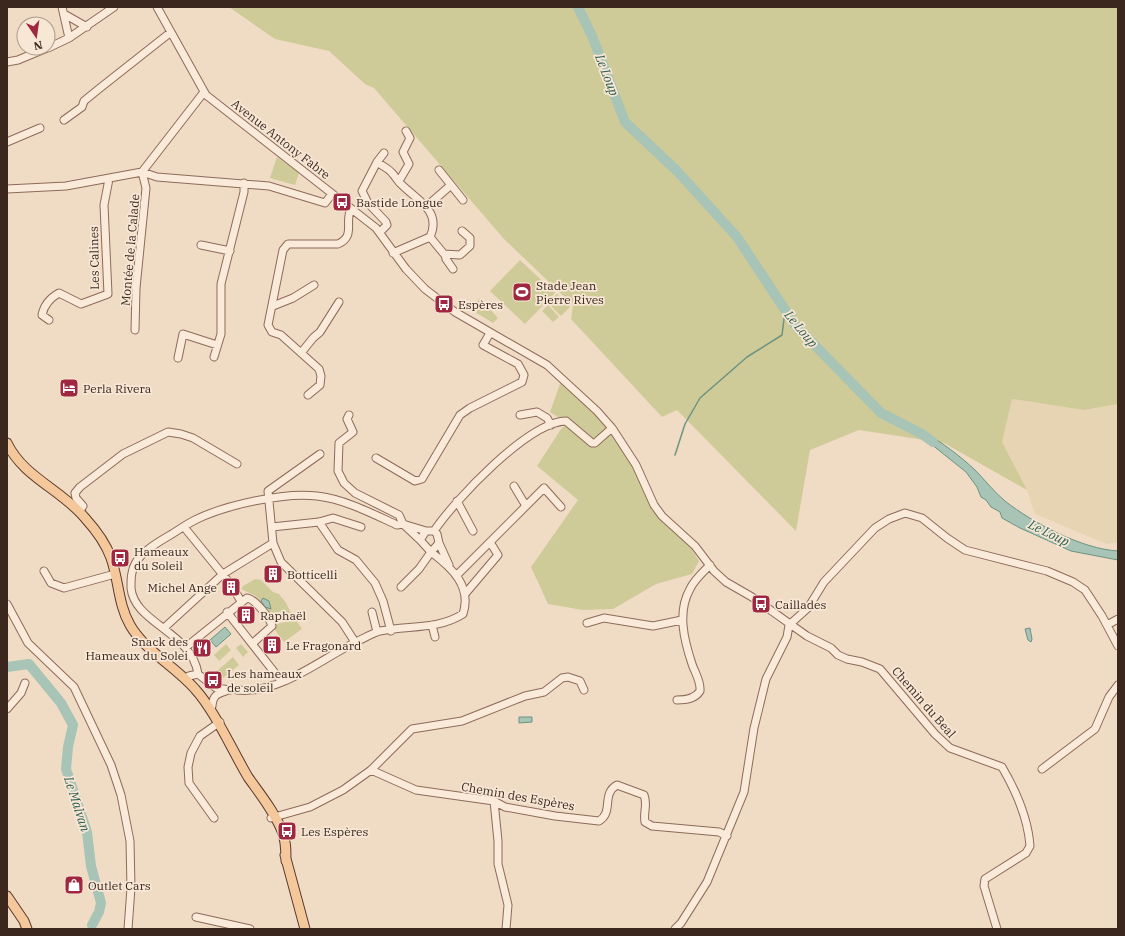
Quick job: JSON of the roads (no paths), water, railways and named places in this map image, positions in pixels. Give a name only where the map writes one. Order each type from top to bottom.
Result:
[{"type":"main road","points":[[7,442],[20,462],[45,485],[79,512],[99,535],[108,552],[123,611],[134,631],[195,689],[219,723]]},
{"type":"main road","points":[[140,637],[194,675],[212,706],[232,748],[273,818],[305,929]]},
{"type":"main road","points":[[7,896],[24,921],[27,929]]},
{"type":"main road","points":[[7,907],[19,923],[27,929]]},
{"type":"street","points":[[56,44],[87,27],[114,7]]},
{"type":"street","points":[[142,172],[204,92],[157,7]]},
{"type":"street","points":[[63,11],[87,27]]},
{"type":"street","points":[[63,11],[69,38]]},
{"type":"street","points":[[64,120],[82,107],[84,102],[100,88],[171,32]]},
{"type":"street","points":[[7,62],[28,56]]},
{"type":"street","name":"Avenue Antony Fabre","points":[[204,92],[380,232],[406,270],[425,289],[456,312],[547,365],[578,392],[612,428],[636,465],[654,505],[669,524],[695,546],[726,582],[793,621]]},
{"type":"street","points":[[7,142],[40,128]]},
{"type":"street","points":[[399,181],[409,164],[403,152],[410,138],[406,131]]},
{"type":"street","points":[[380,232],[387,225],[386,222],[368,203],[362,191],[377,162],[384,153]]},
{"type":"street","points":[[377,162],[391,171],[399,181],[427,206],[434,230],[430,237],[393,253]]},
{"type":"street","points":[[440,170],[463,200]]},
{"type":"street","points":[[7,189],[66,186],[142,172],[157,177],[269,186],[324,203],[332,194]]},
{"type":"street","name":"Montée de la Calade","points":[[135,330],[136,288],[146,188],[142,172]]},
{"type":"street","name":"Les Calines","points":[[50,320],[42,315],[44,308],[52,297],[59,293],[81,304],[108,294],[104,205],[109,179]]},
{"type":"street","points":[[214,357],[221,334],[221,284],[244,192],[244,183]]},
{"type":"street","points":[[427,206],[451,185]]},
{"type":"street","points":[[308,395],[320,385],[321,376],[319,370],[281,335],[272,332],[268,325],[283,250],[288,244],[338,244],[345,241],[348,234],[349,212],[351,208]]},
{"type":"street","points":[[445,254],[460,255],[470,246],[470,238],[462,231]]},
{"type":"street","points":[[430,237],[445,254],[446,259],[453,269]]},
{"type":"street","points":[[201,245],[230,251]]},
{"type":"street","points":[[273,306],[292,298],[314,285]]},
{"type":"street","points":[[301,353],[312,338],[320,332],[339,302]]},
{"type":"street","points":[[376,458],[415,481],[422,479],[460,415],[470,408],[522,382],[524,375],[518,364],[483,345],[490,333]]},
{"type":"street","points":[[178,358],[183,334],[217,345]]},
{"type":"street","points":[[520,415],[538,412],[547,418],[551,425]]},
{"type":"street","points":[[349,415],[347,419],[353,432],[339,443],[338,471],[344,483],[354,493],[399,516],[403,524],[431,552],[450,566]]},
{"type":"street","points":[[420,540],[502,457],[551,425],[557,422],[566,421],[592,443],[595,443],[612,428]]},
{"type":"street","points":[[79,512],[82,504],[76,498],[75,493],[80,487],[123,454],[168,432],[193,438],[237,464]]},
{"type":"street","points":[[320,454],[270,488],[267,494],[273,543],[281,562],[342,622],[355,642]]},
{"type":"street","points":[[514,486],[526,506]]},
{"type":"street","points":[[457,575],[544,488],[561,508]]},
{"type":"street","points":[[212,706],[213,698],[217,693],[230,690],[216,688],[194,675],[197,664],[186,647],[152,620],[137,603],[132,590],[132,569],[137,561],[152,546],[207,515],[268,498],[291,496],[316,496],[338,500],[396,524],[403,524],[437,534],[439,543],[450,566],[457,575],[465,594],[466,605],[463,614],[448,622],[377,632],[355,642],[282,682],[262,688],[237,690]]},
{"type":"street","points":[[457,501],[473,531]]},
{"type":"street","points":[[675,929],[681,923],[707,882],[744,792],[754,728],[766,679],[787,637],[793,621],[808,608],[824,582],[875,528],[889,519],[905,513],[922,518],[965,550],[1047,571],[1073,582],[1085,590],[1118,646]]},
{"type":"street","points":[[272,527],[319,522],[334,518],[361,527]]},
{"type":"street","points":[[319,522],[338,550],[356,560],[375,583],[383,601],[391,630]]},
{"type":"street","points":[[184,527],[228,582]]},
{"type":"street","points":[[465,594],[498,555],[490,542]]},
{"type":"street","points":[[164,628],[223,574],[273,543]]},
{"type":"street","points":[[400,587],[419,569],[439,543]]},
{"type":"street","points":[[677,700],[686,700],[694,697],[698,694],[700,687],[687,647],[682,620],[683,608],[690,588],[710,565]]},
{"type":"street","points":[[44,571],[51,583],[64,588],[114,574]]},
{"type":"street","points":[[234,590],[241,601]]},
{"type":"street","points":[[186,647],[227,612],[247,598],[252,600],[272,624],[271,628],[253,644]]},
{"type":"street","points":[[7,604],[28,643],[74,688],[111,764],[121,795],[130,841],[131,888],[128,929]]},
{"type":"street","points":[[227,612],[282,682]]},
{"type":"street","points":[[372,612],[377,632]]},
{"type":"street","points":[[587,623],[604,618],[653,626],[682,620]]},
{"type":"street","points":[[1107,625],[1118,620]]},
{"type":"street","name":"Chemin du Beal","points":[[793,621],[807,636],[831,648],[847,659],[862,662],[880,669],[935,734],[950,748],[1002,767],[1016,792],[1026,825],[1030,846],[1026,853],[985,879],[984,886],[997,929]]},
{"type":"street","points":[[432,625],[435,637]]},
{"type":"street","points":[[273,818],[310,807],[327,800],[371,770],[412,728],[462,721],[525,696],[544,692],[562,678],[568,677],[580,681],[584,690]]},
{"type":"street","points":[[7,709],[21,693],[25,683]]},
{"type":"street","points":[[1042,769],[1095,729],[1108,697],[1118,685]]},
{"type":"street","points":[[214,818],[189,783],[188,767],[191,753],[200,736],[219,723]]},
{"type":"street","name":"Chemin des Espères","points":[[371,770],[416,790],[494,802],[505,807],[555,816],[599,821],[605,818],[608,810],[606,799],[612,788],[617,785],[644,795],[647,803],[644,816],[645,822],[652,826],[719,832],[727,836]]},
{"type":"street","points":[[494,802],[498,841],[498,864],[508,905],[506,929]]},
{"type":"street","points":[[196,917],[250,929]]},
{"type":"water","name":"Le Loup","points":[[923,432],[944,445],[963,460],[975,470],[1005,501],[1029,518],[1058,534],[1074,540],[1104,549],[1118,551],[1118,560],[1071,551],[1020,528],[1002,518],[1000,512],[991,507],[986,500],[981,497],[977,487],[966,472],[921,436]]},
{"type":"water","points":[[263,598],[269,601],[271,609],[265,607],[261,601]]},
{"type":"water","points":[[225,627],[231,634],[216,647],[210,640]]},
{"type":"water","points":[[1030,628],[1032,639],[1031,642],[1028,640],[1025,629]]},
{"type":"water","points":[[519,717],[532,717],[532,722],[519,723]]},
{"type":"waterway","name":"Le Loup","points":[[578,7],[592,36],[625,122],[677,171],[737,237],[795,325],[881,413],[922,434],[933,442]]},
{"type":"waterway","points":[[675,455],[685,424],[700,398],[747,357],[782,335],[785,311]]},
{"type":"waterway","name":"Le Malvan","points":[[7,667],[29,664],[61,703],[73,725],[68,747],[66,769],[87,832],[91,866],[101,903],[99,912],[92,925]]},
{"type":"waterway","name":"Le Malvan","points":[[88,929],[92,925]]},
{"type":"place","name":"Bastide Longue","points":[[342,202]]},
{"type":"place","name":"Stade Jean Pierre Rives","points":[[522,292]]},
{"type":"place","name":"Espères","points":[[444,304]]},
{"type":"place","name":"Perla Rivera","points":[[69,388]]},
{"type":"place","name":"Hameaux du Soleil","points":[[120,558]]},
{"type":"place","name":"Botticelli","points":[[273,574]]},
{"type":"place","name":"Michel Ange","points":[[231,587]]},
{"type":"place","name":"Caillades","points":[[761,604]]},
{"type":"place","name":"Raphaël","points":[[246,615]]},
{"type":"place","name":"Le Fragonard","points":[[272,645]]},
{"type":"place","name":"Snack des Hameaux du Solei","points":[[202,648]]},
{"type":"place","name":"Les hameaux de soleil","points":[[213,680]]},
{"type":"place","name":"Les Espères","points":[[287,831]]},
{"type":"place","name":"Outlet Cars","points":[[74,885]]}]
